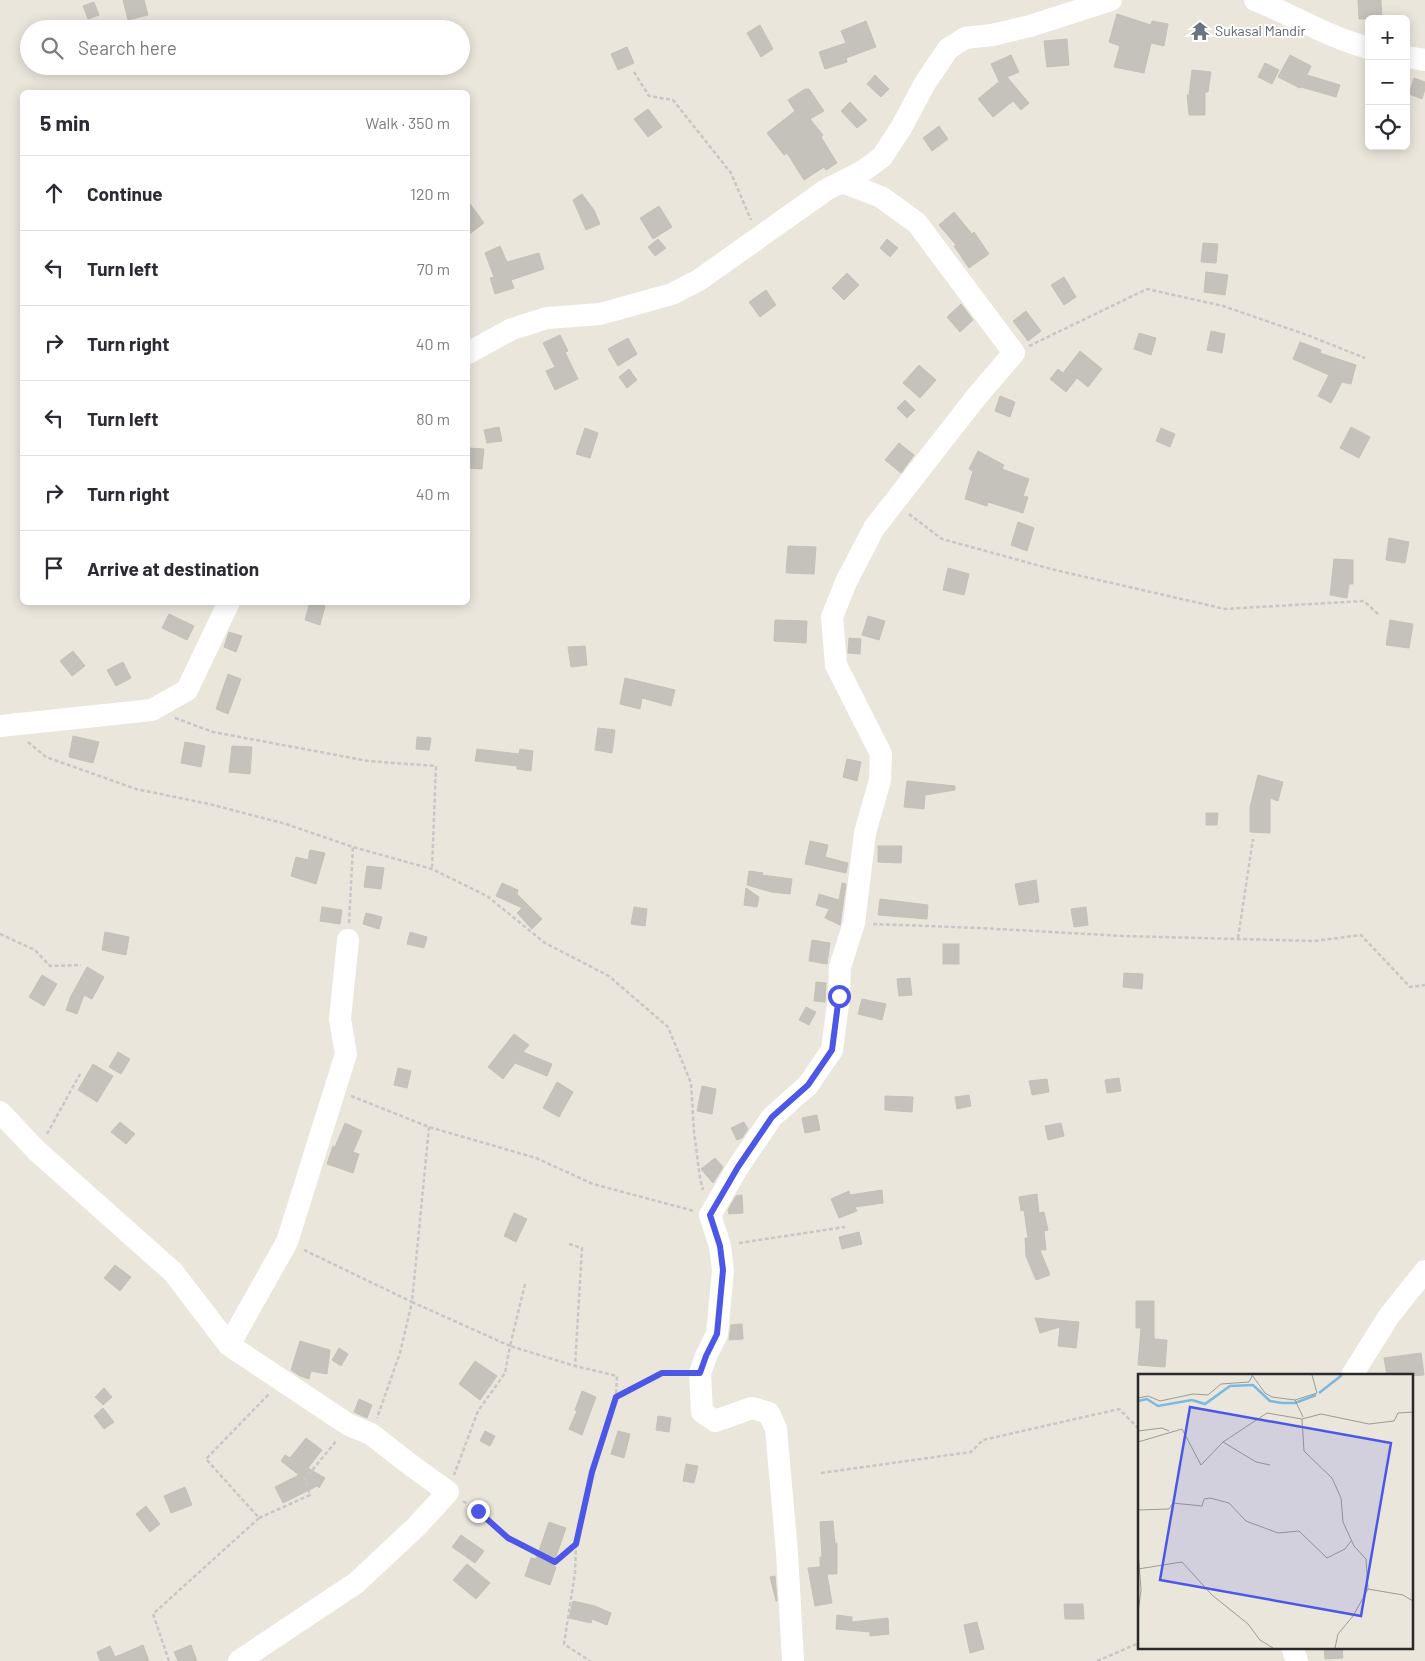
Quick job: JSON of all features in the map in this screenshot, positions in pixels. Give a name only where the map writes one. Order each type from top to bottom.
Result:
[{"type":"street","points":[[470,352],[512,329],[548,318],[600,314],[672,294],[699,280],[826,190],[862,172],[882,157],[901,128],[925,82],[948,49],[965,38],[992,35],[1030,26],[1111,0]]},
{"type":"street","points":[[1255,0],[1284,11],[1340,39],[1365,47]]},
{"type":"street","points":[[1410,58],[1425,60]]},
{"type":"street","points":[[793,1661],[787,1552],[776,1429],[769,1413],[752,1408],[715,1421],[702,1412],[700,1373],[717,1334],[723,1270],[720,1246],[710,1215],[738,1167],[772,1117],[808,1085],[832,1050],[839,996],[840,967],[854,924],[865,833],[880,780],[881,754],[836,665],[832,618],[846,582],[874,528],[977,396],[1014,353],[917,223],[881,197],[842,182]]},
{"type":"street","points":[[8,726],[152,710],[188,690],[228,605]]},
{"type":"street","points":[[230,1345],[287,1242],[346,1054],[340,1018],[348,940]]},
{"type":"street","points":[[0,1112],[38,1151],[173,1272],[230,1345],[349,1425],[371,1434],[448,1492],[417,1526],[356,1583],[239,1661]]},
{"type":"street","points":[[1353,1374],[1389,1316],[1425,1270]]},
{"type":"street","points":[[1292,1648],[1297,1661]]},
{"type":"path","points":[[634,72],[649,96],[673,100],[731,173],[759,238]]},
{"type":"path","points":[[1014,353],[1147,289],[1223,306],[1307,335],[1365,358]]},
{"type":"path","points":[[894,503],[942,539],[1055,570],[1225,609],[1364,602],[1380,616]]},
{"type":"path","points":[[152,710],[213,732],[368,761],[436,766],[432,869]]},
{"type":"path","points":[[8,726],[46,757],[136,788],[286,824],[354,847],[432,869],[487,896],[545,943],[609,976],[668,1027],[691,1082],[700,1178],[710,1215],[593,1184],[536,1158],[430,1127],[335,1090]]},
{"type":"path","points":[[1238,938],[1253,839]]},
{"type":"path","points":[[348,940],[354,847]]},
{"type":"path","points":[[854,924],[1314,942],[1361,935],[1410,987],[1425,985]]},
{"type":"path","points":[[0,934],[35,950],[50,966],[81,965]]},
{"type":"path","points":[[38,1151],[80,1074]]},
{"type":"path","points":[[371,1434],[400,1353],[412,1302],[430,1127]]},
{"type":"path","points":[[720,1246],[845,1226]]},
{"type":"path","points":[[287,1242],[412,1302],[510,1346],[575,1366],[616,1376],[616,1397],[592,1472],[576,1544],[575,1573],[564,1644],[590,1661]]},
{"type":"path","points":[[569,1244],[582,1248],[575,1366]]},
{"type":"path","points":[[525,1284],[504,1373],[478,1411],[448,1492],[478,1511],[508,1538],[555,1562],[576,1544]]},
{"type":"path","points":[[616,1397],[662,1373],[700,1373]]},
{"type":"path","points":[[259,1518],[206,1459],[282,1381]]},
{"type":"path","points":[[821,1473],[972,1452],[983,1440],[1119,1409],[1138,1428]]},
{"type":"path","points":[[169,1661],[153,1614],[259,1518],[310,1496],[305,1479],[349,1425]]},
{"type":"path","points":[[1097,1661],[1138,1643]]},
{"type":"building","points":[[123,0],[144,0],[148,15],[128,20]]},
{"type":"building","points":[[1358,0],[1381,0],[1382,15],[1365,15],[1365,19],[1359,19]]},
{"type":"building","points":[[94,2],[99,15],[88,19],[83,6]]},
{"type":"building","points":[[1117,14],[1151,25],[1152,21],[1168,24],[1164,46],[1151,43],[1144,73],[1114,67],[1120,46],[1109,42]]},
{"type":"building","points":[[866,21],[876,47],[846,58],[847,62],[825,69],[819,52],[846,43],[841,31]]},
{"type":"building","points":[[760,25],[773,49],[761,57],[747,33]]},
{"type":"building","points":[[1067,39],[1069,65],[1047,67],[1044,41]]},
{"type":"building","points":[[627,47],[634,63],[618,70],[611,54]]},
{"type":"building","points":[[1011,55],[1019,72],[1007,77],[1029,103],[1021,110],[1013,101],[993,117],[978,99],[1001,80],[999,81],[991,64]]},
{"type":"building","points":[[1290,55],[1311,66],[1307,75],[1340,85],[1336,97],[1300,88],[1278,77]]},
{"type":"building","points":[[1265,63],[1279,70],[1272,84],[1258,77]]},
{"type":"building","points":[[1192,70],[1211,72],[1208,92],[1205,92],[1205,115],[1189,115],[1187,95],[1189,95]]},
{"type":"building","points":[[875,75],[889,89],[881,97],[867,84]]},
{"type":"building","points":[[1414,78],[1425,82],[1422,99],[1410,94]]},
{"type":"building","points":[[805,89],[809,89],[824,111],[810,119],[823,135],[821,137],[837,163],[826,170],[824,167],[804,180],[787,153],[784,155],[767,133],[795,111],[788,100]]},
{"type":"building","points":[[850,102],[867,120],[857,128],[841,111]]},
{"type":"building","points":[[648,109],[662,127],[648,137],[634,119]]},
{"type":"building","points":[[939,126],[948,139],[932,151],[923,138]]},
{"type":"building","points":[[582,194],[594,210],[600,224],[586,230],[573,200]]},
{"type":"building","points":[[470,204],[484,223],[470,234]]},
{"type":"building","points":[[659,206],[672,227],[653,239],[640,218]]},
{"type":"building","points":[[954,212],[972,234],[974,232],[989,254],[969,268],[954,246],[956,245],[939,225]]},
{"type":"building","points":[[658,239],[666,248],[655,256],[648,247]]},
{"type":"building","points":[[887,239],[898,248],[890,257],[880,248]]},
{"type":"building","points":[[1203,243],[1218,244],[1216,263],[1201,262]]},
{"type":"building","points":[[500,246],[507,262],[539,253],[544,269],[511,280],[514,288],[495,294],[490,278],[494,277],[485,253]]},
{"type":"building","points":[[1206,272],[1228,275],[1225,295],[1204,292]]},
{"type":"building","points":[[847,273],[859,285],[844,300],[832,288]]},
{"type":"building","points":[[1064,277],[1076,297],[1064,305],[1051,285]]},
{"type":"building","points":[[766,290],[776,305],[760,317],[749,302]]},
{"type":"building","points":[[961,304],[973,320],[960,332],[947,317]]},
{"type":"building","points":[[1026,311],[1041,331],[1028,341],[1013,321]]},
{"type":"building","points":[[1211,331],[1225,334],[1222,353],[1207,350]]},
{"type":"building","points":[[1139,333],[1156,338],[1151,355],[1134,349]]},
{"type":"building","points":[[560,335],[568,351],[565,352],[578,379],[555,390],[546,371],[555,367],[543,343]]},
{"type":"building","points":[[628,338],[637,354],[618,366],[608,349]]},
{"type":"building","points":[[1300,342],[1321,350],[1320,353],[1356,365],[1351,384],[1342,382],[1331,403],[1318,396],[1329,375],[1293,359]]},
{"type":"building","points":[[1080,351],[1102,369],[1088,387],[1077,378],[1066,392],[1050,379],[1058,369],[1063,373]]},
{"type":"building","points":[[919,365],[936,380],[920,398],[903,383]]},
{"type":"building","points":[[629,369],[637,380],[627,388],[619,377]]},
{"type":"building","points":[[1000,396],[1015,402],[1010,417],[995,411]]},
{"type":"building","points":[[905,400],[915,410],[907,418],[897,408]]},
{"type":"building","points":[[499,427],[502,441],[487,443],[484,430]]},
{"type":"building","points":[[1351,427],[1370,437],[1359,458],[1340,448]]},
{"type":"building","points":[[585,428],[598,433],[590,458],[576,454]]},
{"type":"building","points":[[1161,428],[1175,434],[1170,447],[1156,441]]},
{"type":"building","points":[[899,443],[914,455],[901,473],[885,460]]},
{"type":"building","points":[[470,448],[484,449],[482,469],[470,468]]},
{"type":"building","points":[[978,451],[1004,465],[1002,469],[1029,479],[1023,496],[1028,497],[1023,513],[988,502],[987,506],[965,499],[973,471],[969,469]]},
{"type":"building","points":[[1018,522],[1034,528],[1027,551],[1011,545]]},
{"type":"building","points":[[1389,538],[1409,542],[1405,563],[1386,560]]},
{"type":"building","points":[[788,546],[816,547],[814,574],[786,573]]},
{"type":"building","points":[[1334,559],[1353,560],[1353,584],[1349,584],[1347,598],[1330,595]]},
{"type":"building","points":[[948,568],[969,574],[964,595],[943,590]]},
{"type":"building","points":[[309,605],[325,606],[320,625],[305,620]]},
{"type":"building","points":[[169,614],[194,626],[187,640],[162,628]]},
{"type":"building","points":[[868,616],[885,621],[879,640],[862,635]]},
{"type":"building","points":[[775,620],[807,621],[806,643],[774,641]]},
{"type":"building","points":[[1390,620],[1413,624],[1409,648],[1386,645]]},
{"type":"building","points":[[229,632],[242,636],[236,652],[224,647]]},
{"type":"building","points":[[849,638],[861,639],[860,654],[848,653]]},
{"type":"building","points":[[585,646],[587,665],[571,667],[568,647]]},
{"type":"building","points":[[73,651],[85,666],[72,676],[60,661]]},
{"type":"building","points":[[123,662],[131,678],[116,686],[107,670]]},
{"type":"building","points":[[228,674],[241,679],[228,714],[216,709]]},
{"type":"building","points":[[625,678],[675,690],[671,706],[642,698],[640,709],[620,704]]},
{"type":"building","points":[[598,728],[615,730],[612,753],[595,750]]},
{"type":"building","points":[[73,736],[99,742],[93,763],[69,757]]},
{"type":"building","points":[[417,737],[431,738],[429,750],[416,749]]},
{"type":"building","points":[[185,742],[205,746],[201,767],[181,763]]},
{"type":"building","points":[[232,746],[252,747],[250,774],[229,772]]},
{"type":"building","points":[[477,749],[519,754],[520,749],[533,751],[531,771],[517,769],[517,766],[475,761]]},
{"type":"building","points":[[847,759],[861,762],[857,781],[843,777]]},
{"type":"building","points":[[1258,775],[1283,782],[1278,801],[1270,798],[1270,833],[1250,832],[1250,807]]},
{"type":"building","points":[[907,781],[955,786],[955,790],[925,795],[924,809],[904,807]]},
{"type":"building","points":[[1206,813],[1218,813],[1217,825],[1206,825]]},
{"type":"building","points":[[810,841],[828,845],[825,857],[848,863],[846,873],[805,864]]},
{"type":"building","points":[[878,846],[902,846],[901,863],[878,862]]},
{"type":"building","points":[[310,850],[325,853],[316,884],[291,876],[296,857],[308,860]]},
{"type":"building","points":[[367,866],[384,868],[381,889],[364,887]]},
{"type":"building","points":[[749,871],[763,873],[762,875],[792,879],[790,894],[771,892],[747,885]]},
{"type":"building","points":[[1036,880],[1039,902],[1019,905],[1015,884]]},
{"type":"building","points":[[502,883],[518,890],[517,894],[542,919],[532,929],[517,913],[522,908],[496,896]]},
{"type":"building","points":[[842,883],[846,884],[840,925],[825,918],[829,909],[816,905],[819,894],[839,900]]},
{"type":"building","points":[[746,888],[759,897],[757,907],[744,905]]},
{"type":"building","points":[[880,899],[928,905],[927,919],[878,915]]},
{"type":"building","points":[[322,907],[342,910],[340,924],[320,921]]},
{"type":"building","points":[[634,907],[647,909],[645,926],[631,924]]},
{"type":"building","points":[[1086,907],[1088,925],[1074,927],[1071,909]]},
{"type":"building","points":[[366,913],[382,917],[379,929],[363,924]]},
{"type":"building","points":[[105,932],[129,937],[126,955],[102,950]]},
{"type":"building","points":[[410,932],[427,937],[424,948],[407,944]]},
{"type":"building","points":[[812,940],[830,943],[827,964],[809,961]]},
{"type":"building","points":[[943,944],[959,944],[959,964],[943,964]]},
{"type":"building","points":[[87,967],[104,977],[92,999],[84,995],[77,1014],[66,1010],[71,996]]},
{"type":"building","points":[[1124,973],[1143,974],[1142,989],[1123,987]]},
{"type":"building","points":[[42,975],[57,984],[44,1006],[29,997]]},
{"type":"building","points":[[910,978],[912,995],[899,996],[897,979]]},
{"type":"building","points":[[816,982],[826,983],[825,1002],[814,1001]]},
{"type":"building","points":[[862,999],[886,1004],[882,1020],[858,1014]]},
{"type":"building","points":[[806,1007],[816,1012],[809,1025],[799,1020]]},
{"type":"building","points":[[514,1034],[529,1045],[523,1052],[552,1064],[547,1076],[515,1063],[503,1079],[488,1067]]},
{"type":"building","points":[[118,1052],[130,1059],[121,1074],[109,1067]]},
{"type":"building","points":[[93,1064],[113,1076],[97,1102],[78,1090]]},
{"type":"building","points":[[398,1068],[411,1071],[407,1088],[394,1085]]},
{"type":"building","points":[[1119,1078],[1121,1091],[1107,1093],[1105,1080]]},
{"type":"building","points":[[1047,1079],[1049,1092],[1032,1095],[1029,1081]]},
{"type":"building","points":[[557,1082],[573,1092],[559,1117],[543,1108]]},
{"type":"building","points":[[702,1086],[716,1089],[712,1114],[697,1111]]},
{"type":"building","points":[[969,1095],[971,1106],[957,1109],[955,1097]]},
{"type":"building","points":[[885,1096],[913,1097],[912,1112],[885,1110]]},
{"type":"building","points":[[817,1115],[820,1130],[805,1133],[802,1118]]},
{"type":"building","points":[[120,1122],[135,1134],[126,1144],[111,1132]]},
{"type":"building","points":[[744,1122],[748,1129],[742,1138],[737,1140],[731,1128]]},
{"type":"building","points":[[345,1123],[362,1131],[353,1152],[359,1154],[353,1173],[327,1164],[333,1146],[335,1147]]},
{"type":"building","points":[[1061,1123],[1064,1136],[1048,1140],[1045,1126]]},
{"type":"building","points":[[715,1158],[723,1167],[713,1183],[701,1169]]},
{"type":"building","points":[[882,1190],[883,1203],[855,1207],[857,1211],[839,1218],[831,1199],[849,1191],[850,1195]]},
{"type":"building","points":[[1037,1194],[1039,1213],[1044,1212],[1048,1230],[1044,1231],[1046,1250],[1040,1250],[1050,1275],[1036,1280],[1026,1256],[1025,1238],[1028,1238],[1024,1210],[1021,1211],[1019,1197]]},
{"type":"building","points":[[742,1195],[743,1213],[729,1214],[728,1210],[736,1196]]},
{"type":"building","points":[[514,1213],[527,1219],[516,1242],[504,1236]]},
{"type":"building","points":[[859,1232],[862,1244],[842,1249],[839,1237]]},
{"type":"building","points":[[115,1265],[131,1277],[120,1291],[104,1278]]},
{"type":"building","points":[[1136,1301],[1154,1301],[1154,1339],[1167,1340],[1165,1367],[1138,1365],[1141,1328],[1136,1328]]},
{"type":"building","points":[[1035,1318],[1079,1322],[1076,1348],[1058,1346],[1060,1327],[1040,1333]]},
{"type":"building","points":[[742,1324],[743,1339],[729,1340],[731,1325]]},
{"type":"building","points":[[300,1341],[330,1350],[327,1374],[311,1371],[309,1379],[291,1370]]},
{"type":"building","points":[[339,1348],[348,1354],[341,1366],[332,1360]]},
{"type":"building","points":[[1421,1353],[1424,1375],[1387,1374],[1384,1358]]},
{"type":"building","points":[[475,1361],[497,1376],[480,1400],[459,1384]]},
{"type":"building","points":[[104,1388],[112,1397],[103,1405],[95,1397]]},
{"type":"building","points":[[582,1391],[596,1397],[582,1435],[569,1429],[577,1411],[575,1410]]},
{"type":"building","points":[[359,1399],[372,1405],[367,1418],[354,1412]]},
{"type":"building","points":[[103,1408],[114,1422],[104,1429],[94,1416]]},
{"type":"building","points":[[658,1416],[671,1418],[669,1432],[656,1430]]},
{"type":"building","points":[[485,1431],[495,1436],[490,1446],[480,1441]]},
{"type":"building","points":[[618,1431],[630,1434],[624,1458],[611,1454]]},
{"type":"building","points":[[306,1438],[322,1450],[308,1468],[325,1478],[319,1488],[317,1486],[283,1503],[275,1487],[299,1475],[281,1461],[285,1455],[290,1458]]},
{"type":"building","points":[[686,1464],[698,1466],[694,1483],[683,1481]]},
{"type":"building","points":[[185,1487],[192,1505],[171,1513],[164,1496]]},
{"type":"building","points":[[146,1506],[160,1524],[150,1532],[136,1514]]},
{"type":"building","points":[[833,1521],[835,1543],[837,1543],[837,1574],[827,1574],[832,1603],[815,1606],[808,1568],[820,1567],[820,1557],[822,1557],[820,1522]]},
{"type":"building","points":[[549,1522],[566,1528],[553,1565],[556,1567],[550,1585],[525,1576],[531,1558],[536,1559]]},
{"type":"building","points":[[461,1535],[484,1551],[475,1563],[452,1547]]},
{"type":"building","points":[[467,1564],[490,1583],[476,1599],[453,1580]]},
{"type":"building","points":[[775,1576],[777,1601],[770,1577]]},
{"type":"building","points":[[573,1601],[595,1606],[611,1613],[607,1625],[592,1619],[591,1623],[569,1618]]},
{"type":"building","points":[[1064,1604],[1083,1604],[1084,1619],[1065,1619]]},
{"type":"building","points":[[837,1615],[852,1617],[852,1622],[888,1618],[889,1634],[870,1636],[870,1632],[836,1629]]},
{"type":"building","points":[[977,1622],[984,1649],[970,1653],[964,1625]]},
{"type":"building","points":[[143,1645],[149,1661],[100,1661],[97,1652],[110,1646],[115,1657]]},
{"type":"building","points":[[191,1645],[197,1661],[178,1661],[174,1652]]},
{"type":"building","points":[[1324,1648],[1342,1648],[1343,1658],[1325,1659]]},
{"type":"place","name":"Sukasal Mandir","points":[[1200,31]]},
{"type":"route","points":[[478,1511],[508,1538],[555,1562],[576,1544],[592,1472],[616,1397],[662,1373],[700,1373],[717,1334],[723,1270],[720,1246],[710,1215],[738,1167],[772,1117],[808,1085],[832,1050],[839,996]]}]
